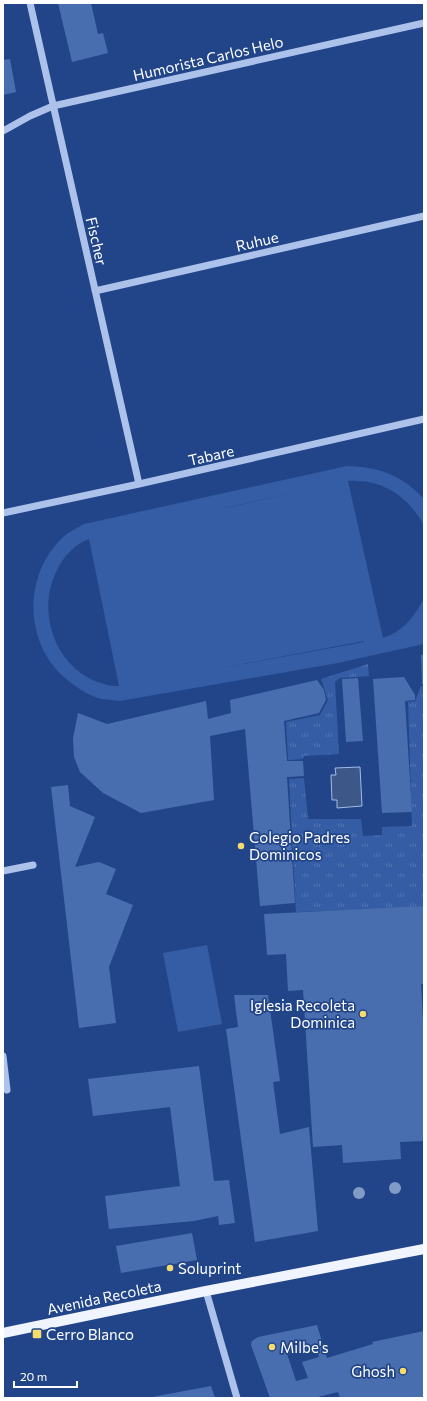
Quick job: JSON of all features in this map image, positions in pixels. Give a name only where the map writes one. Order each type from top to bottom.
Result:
[{"type":"main road","name":"Avenida Recoleta","points":[[3,1333],[206,1291],[424,1250]]},
{"type":"street","name":"Fischer","points":[[30,3],[139,484]]},
{"type":"street","name":"Humorista Carlos Helo","points":[[3,131],[30,116],[53,106],[424,23]]},
{"type":"street","name":"Ruhue","points":[[95,290],[424,216]]},
{"type":"street","name":"Tabare","points":[[3,513],[139,484],[424,419]]},
{"type":"street","points":[[3,871],[33,865]]},
{"type":"street","points":[[3,1056],[7,1090]]},
{"type":"street","points":[[206,1291],[237,1398]]},
{"type":"green space","points":[[347,466],[369,468],[389,474],[407,484],[424,499],[424,525],[410,506],[393,491],[372,483],[348,481],[383,638],[403,627],[412,617],[424,598],[424,624],[422,626],[424,626],[424,644],[338,663],[120,701],[97,698],[73,685],[51,663],[41,645],[35,625],[34,605],[36,585],[42,566],[53,548],[68,533],[84,524]],"holes":[[[323,486],[226,508],[225,508]],[[89,539],[119,686],[106,685],[87,677],[73,667],[62,653],[54,638],[48,604],[51,586],[57,570],[63,560],[70,551]],[[364,641],[364,642],[205,671]]]},
{"type":"green space","points":[[368,664],[369,676],[340,678],[335,682],[339,754],[304,756],[303,759],[288,760],[286,722],[320,715],[328,700],[321,679]]},
{"type":"green space","points":[[421,686],[424,686],[424,906],[296,912],[289,779],[304,778],[308,819],[361,819],[363,836],[382,835],[382,827],[412,826],[408,702],[415,701]]},
{"type":"green space","points":[[207,945],[222,1024],[178,1032],[163,953]]},
{"type":"shaded area","points":[[360,767],[362,806],[337,808],[337,800],[332,800],[331,775],[336,775],[335,768]]},
{"type":"building","points":[[58,3],[91,3],[98,34],[103,33],[108,53],[72,62]]},
{"type":"building","points":[[10,59],[16,92],[3,95],[3,60]]},
{"type":"building","points":[[424,654],[424,684],[422,684],[421,655]]},
{"type":"building","points":[[404,677],[415,695],[415,700],[405,701],[412,812],[382,813],[373,679]]},
{"type":"building","points":[[358,678],[363,741],[346,742],[342,679]]},
{"type":"building","points":[[317,680],[324,690],[326,700],[319,713],[284,721],[287,761],[303,761],[304,776],[287,777],[295,903],[260,906],[245,729],[210,736],[214,800],[141,813],[103,793],[80,772],[74,757],[73,738],[78,713],[107,724],[206,701],[208,719],[231,713],[230,700]]},
{"type":"building","points":[[68,785],[70,806],[95,817],[75,867],[99,862],[116,869],[106,894],[133,905],[109,967],[116,1023],[79,1028],[51,787]]},
{"type":"building","name":"Iglesia Recoleta Dominica","points":[[424,906],[424,984],[421,984],[424,1038],[424,1141],[400,1142],[401,1159],[343,1163],[342,1145],[313,1147],[303,990],[288,991],[286,954],[267,955],[264,914]]},
{"type":"building","points":[[234,995],[268,995],[280,1081],[273,1082],[280,1134],[309,1127],[318,1231],[255,1242],[226,1029],[238,1027]]},
{"type":"building","points":[[199,1066],[214,1181],[229,1180],[235,1223],[219,1225],[218,1216],[194,1221],[109,1229],[105,1196],[180,1186],[170,1107],[93,1116],[88,1079]]},
{"type":"building","points":[[192,1233],[197,1260],[121,1273],[116,1246]]},
{"type":"building","points":[[317,1325],[327,1358],[373,1344],[372,1342],[424,1331],[424,1398],[340,1398],[338,1392],[314,1398],[270,1398],[251,1345],[252,1341],[258,1337]],"holes":[[[316,1348],[319,1357],[302,1362],[308,1378],[296,1381],[287,1354]]]},
{"type":"building","points":[[211,1386],[215,1398],[152,1398],[152,1397]]},
{"type":"place","name":"Colegio Padres Dominicos","points":[[241,846]]},
{"type":"place","name":"Iglesia Recoleta Dominica","points":[[363,1014]]},
{"type":"place","name":"Soluprint","points":[[170,1268]]},
{"type":"place","name":"Cerro Blanco","points":[[37,1334]]},
{"type":"place","name":"Milbe's","points":[[272,1347]]},
{"type":"place","name":"Ghosh","points":[[403,1371]]}]
